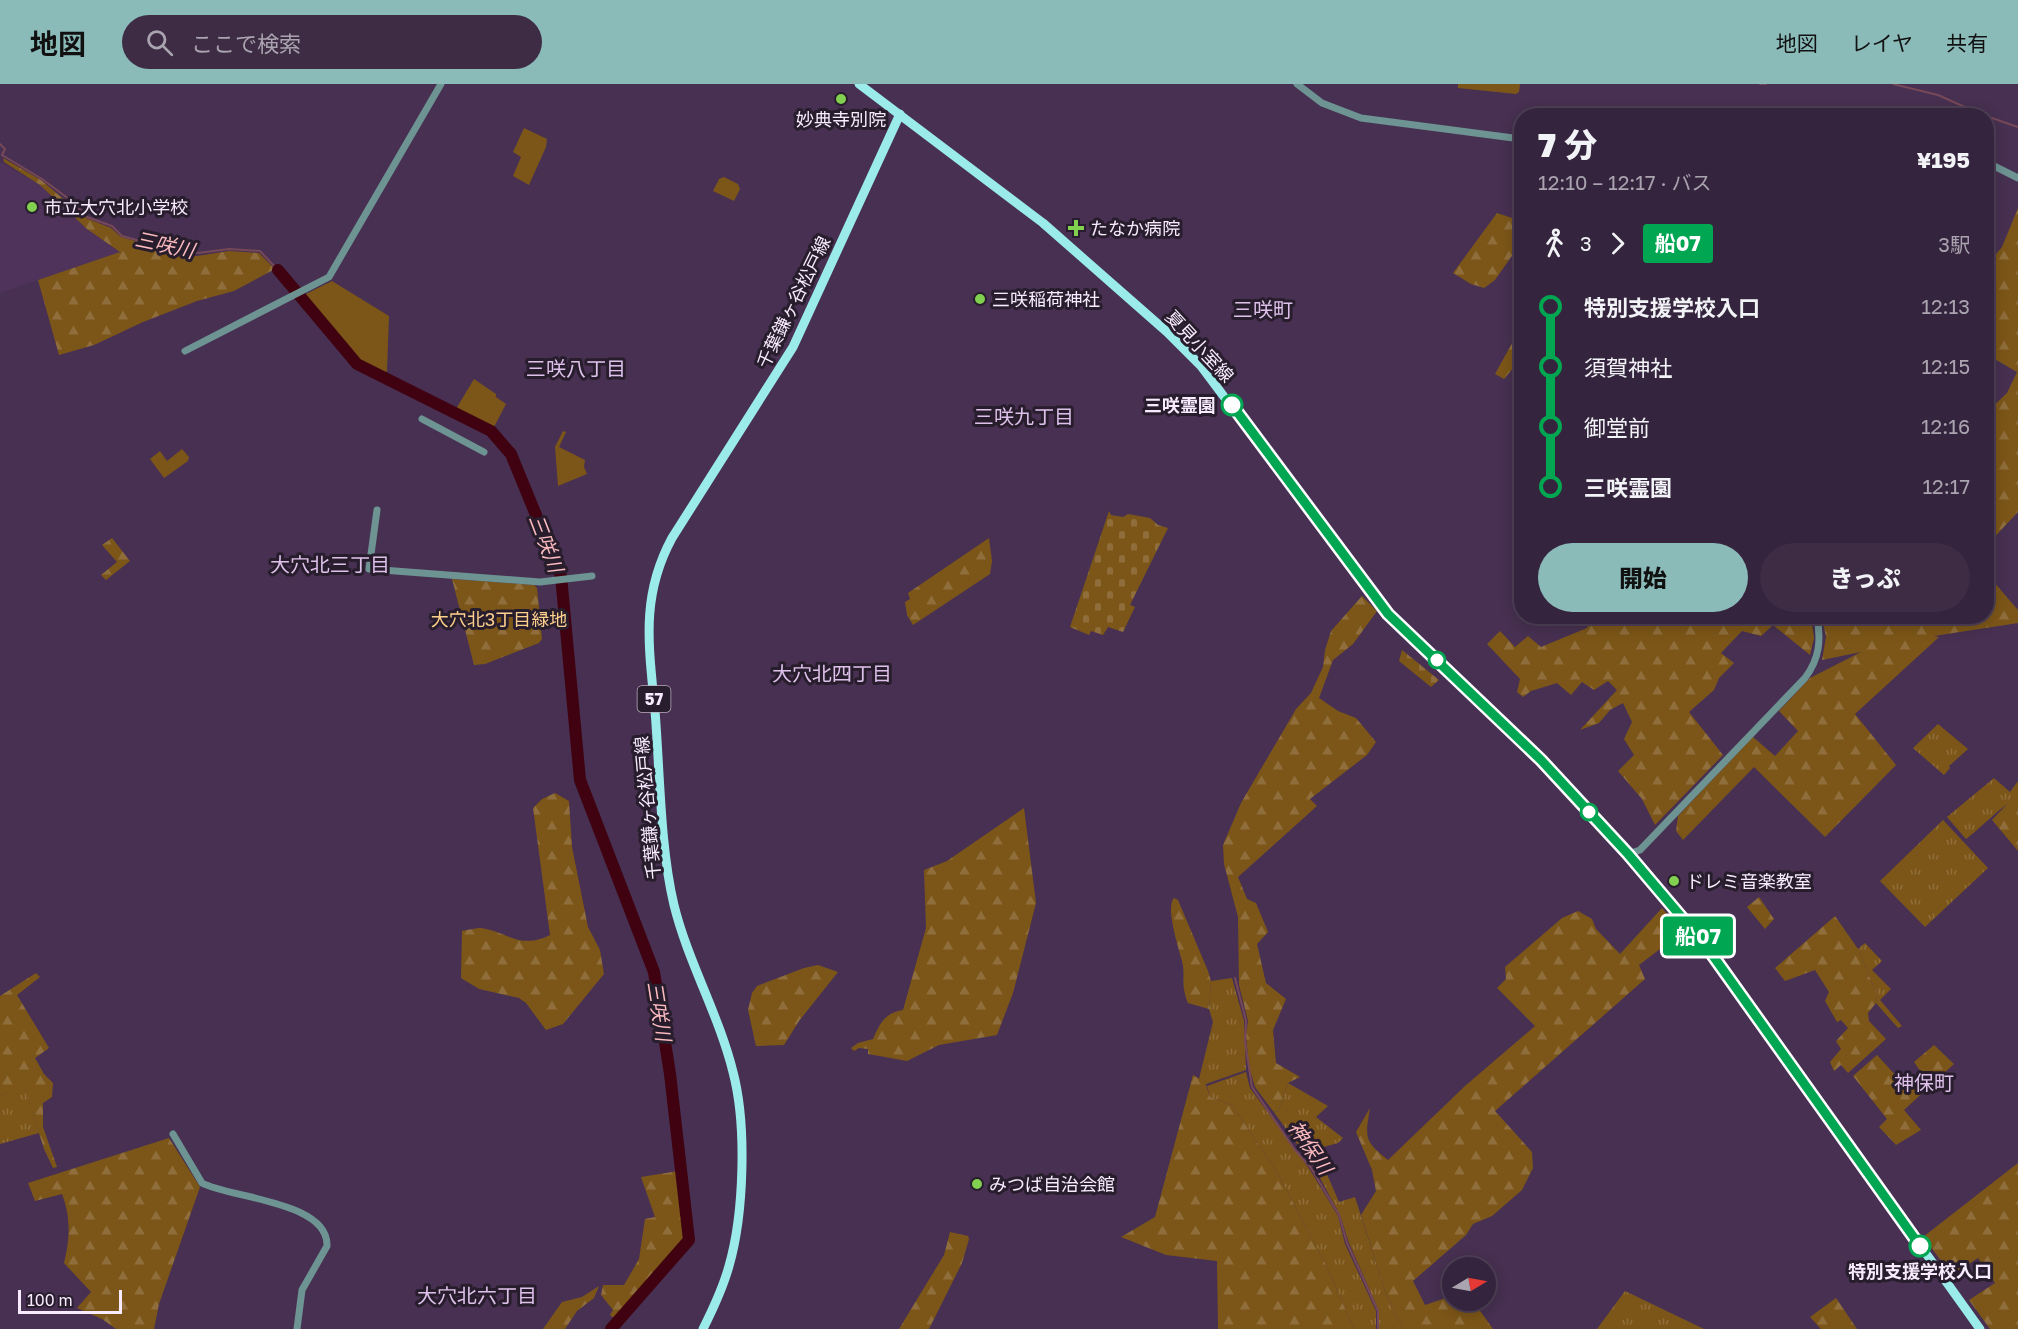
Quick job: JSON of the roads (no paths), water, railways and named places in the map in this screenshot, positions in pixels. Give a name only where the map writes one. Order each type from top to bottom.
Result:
[{"type":"main road","name":"夏見小室線","points":[[859,84],[1043,223],[1186,351],[1214,382],[1388,614],[1541,760],[1628,854],[1735,985],[1980,1329]]},
{"type":"main road","name":"千葉鎌ヶ谷松戸線","points":[[703,1329],[722,1289],[733,1254],[739,1211],[741,1122],[730,1063],[679,921],[669,880],[649,636],[651,591],[658,565],[672,538],[793,347],[900,114]]},
{"type":"street","points":[[185,351],[329,277],[441,84]]},
{"type":"street","points":[[1297,84],[1322,103],[1361,118],[1514,138]]},
{"type":"street","points":[[1994,166],[2018,178]]},
{"type":"street","points":[[423,419],[484,452]]},
{"type":"street","points":[[377,510],[369,569],[540,582],[592,576]]},
{"type":"street","points":[[1628,854],[1640,850],[1805,678],[1813,667],[1820,647],[1818,624]]},
{"type":"street","points":[[173,1134],[202,1183],[289,1206],[317,1225],[325,1234],[327,1246],[302,1290],[297,1329]]},
{"type":"waterway","points":[[1760,84],[1766,84]]},
{"type":"waterway","points":[[1893,84],[1938,95],[1967,108]]},
{"type":"waterway","points":[[1994,119],[2018,127]]},
{"type":"waterway","name":"三咲川","points":[[0,144],[5,149],[2,155],[42,179],[73,202],[87,217],[112,226],[122,236],[198,253],[229,249],[260,251],[278,270]]},
{"type":"waterway","name":"三咲川","points":[[278,270],[357,364],[491,431],[511,454],[561,576],[580,780],[654,972],[670,1074],[689,1240],[611,1329]]},
{"type":"waterway","name":"神保川","points":[[1235,978],[1246,1021],[1245,1042],[1252,1087],[1295,1150],[1311,1168],[1339,1215],[1347,1243],[1378,1311],[1378,1329]]},
{"type":"place","name":"妙典寺別院","points":[[841,99]]},
{"type":"place","name":"市立大穴北小学校","points":[[32,207]]},
{"type":"place","name":"たなか病院","points":[[1076,228]]},
{"type":"place","name":"三咲稲荷神社","points":[[980,299]]},
{"type":"place","name":"三咲霊園","points":[[1232,405]]},
{"type":"place","name":"ドレミ音楽教室","points":[[1674,881]]},
{"type":"place","name":"みつば自治会館","points":[[977,1184]]},
{"type":"place","name":"特別支援学校入口","points":[[1920,1246]]},
{"type":"district","name":"三咲町","points":[[1263,309]]},
{"type":"district","name":"三咲八丁目","points":[[576,368]]},
{"type":"district","name":"三咲九丁目","points":[[1024,416]]},
{"type":"district","name":"大穴北三丁目","points":[[330,564]]},
{"type":"district","name":"大穴北四丁目","points":[[832,673]]},
{"type":"district","name":"神保町","points":[[1924,1082]]},
{"type":"district","name":"大穴北六丁目","points":[[477,1295]]},
{"type":"park label","name":"大穴北3丁目緑地","points":[[499,619]]}]
